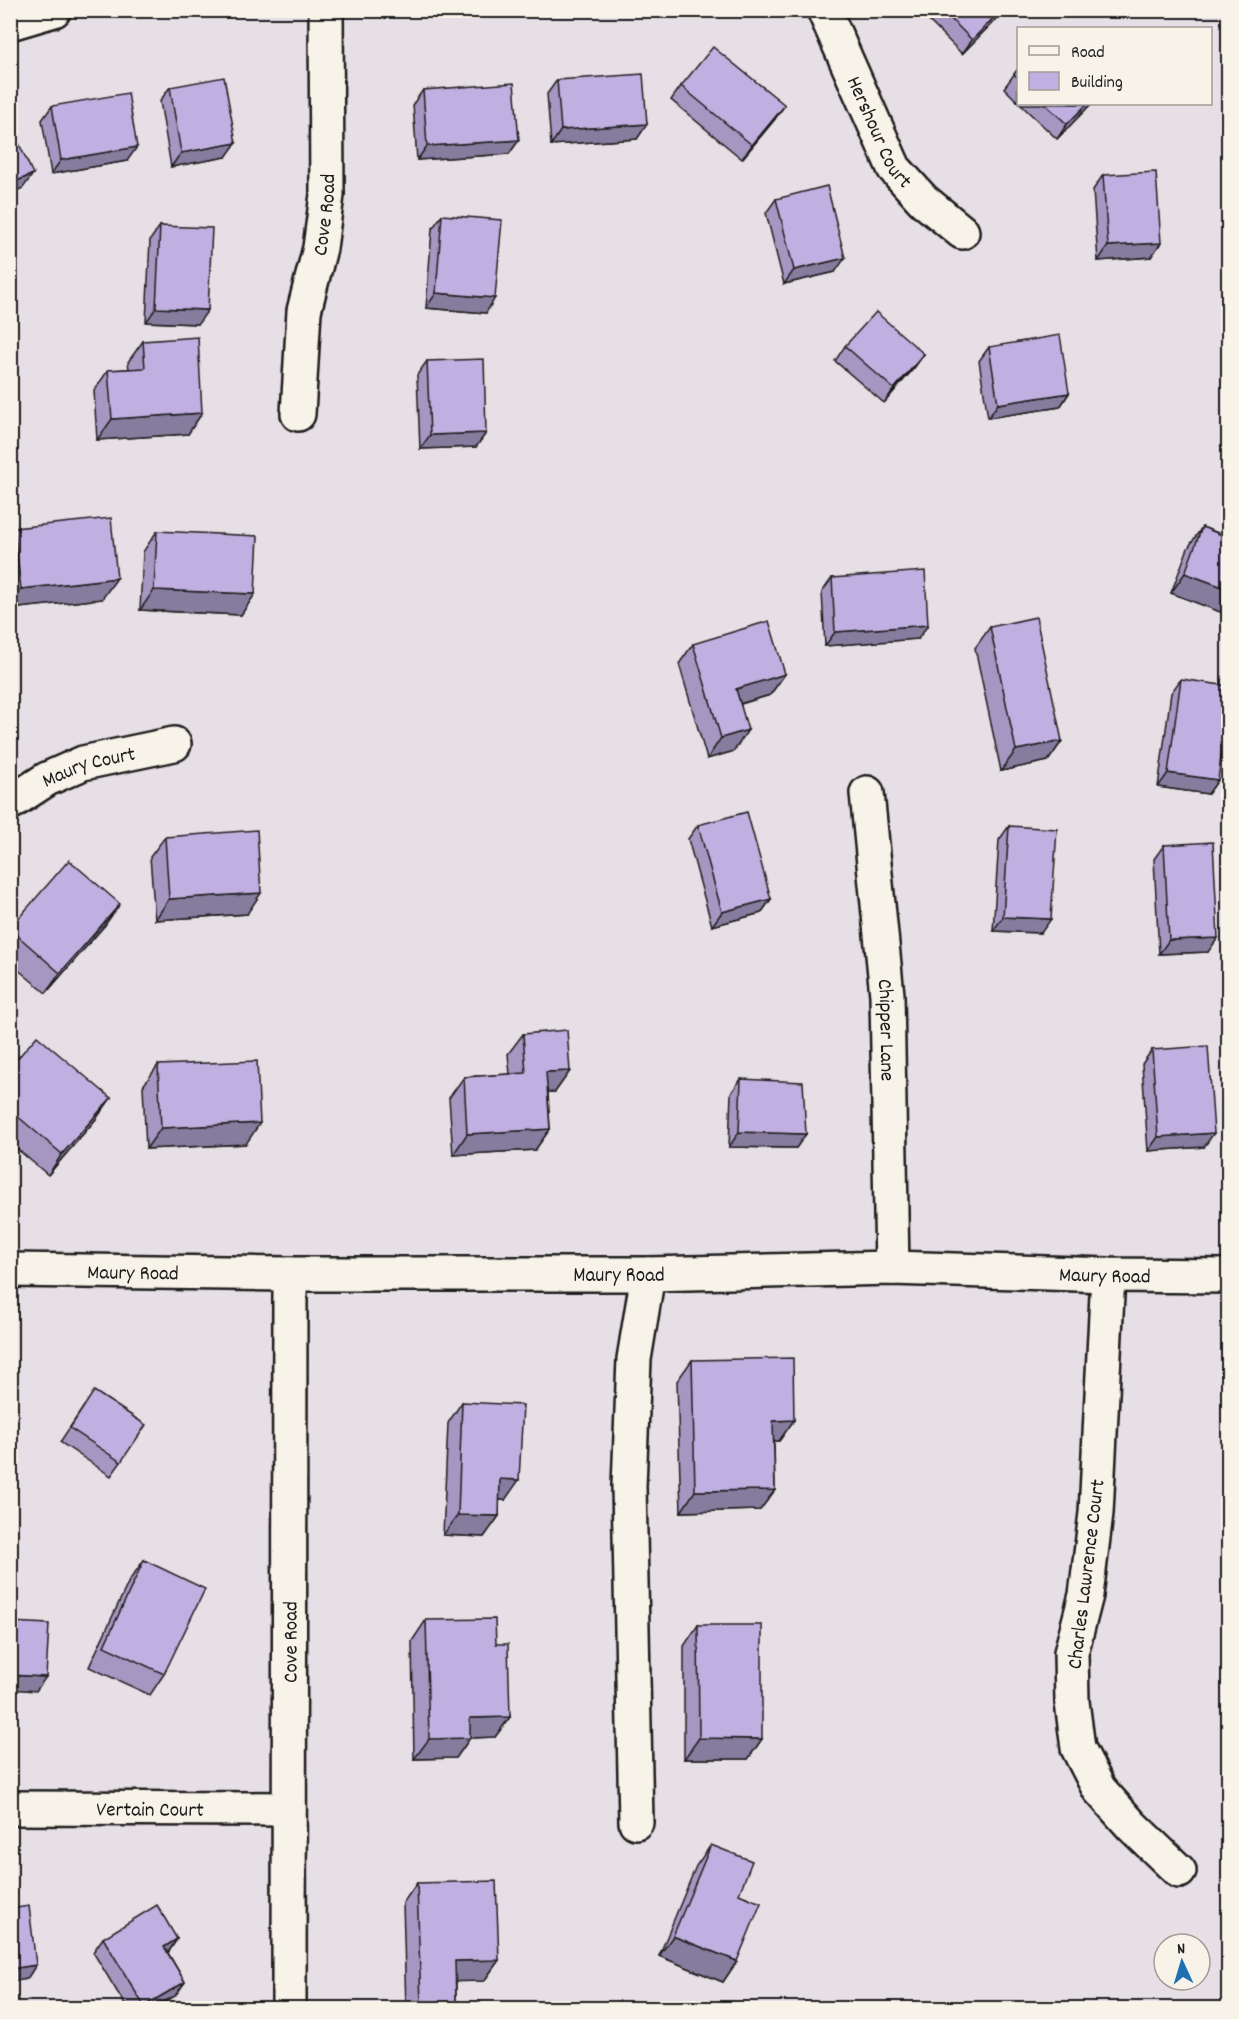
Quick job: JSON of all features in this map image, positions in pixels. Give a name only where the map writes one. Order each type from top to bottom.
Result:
[{"type":"street","points":[[10,23],[54,10]]},
{"type":"street","name":"Cove Road","points":[[298,414],[304,311],[320,248],[327,195],[326,10]]},
{"type":"street","name":"Hershour Court","points":[[824,10],[894,168],[923,200],[962,232]]},
{"type":"street","name":"Maury Court","points":[[10,803],[47,779],[82,763],[174,744]]},
{"type":"street","name":"Chipper Lane","points":[[867,793],[886,995],[892,1268]]},
{"type":"street","name":"Maury Road","points":[[10,1270],[290,1274],[648,1274],[892,1268],[1108,1275],[1228,1276]]},
{"type":"street","name":"Cove Road","points":[[289,2008],[290,1274]]},
{"type":"street","points":[[636,1822],[629,1486],[633,1359],[648,1274]]},
{"type":"street","name":"Charles Lawrence Court","points":[[1108,1275],[1096,1514],[1086,1595],[1071,1653],[1072,1702],[1078,1748],[1099,1789],[1132,1826],[1179,1871]]},
{"type":"street","name":"Vertain Court","points":[[10,1808],[289,1809]]},
{"type":"building","points":[[942,10],[1001,10],[972,40]]},
{"type":"building","points":[[713,47],[785,105],[752,145],[681,86]]},
{"type":"building","points":[[643,74],[647,124],[561,130],[557,80]]},
{"type":"building","points":[[224,77],[236,143],[181,153],[170,87]]},
{"type":"building","points":[[514,83],[519,140],[427,146],[423,90]]},
{"type":"building","points":[[128,93],[137,147],[61,160],[52,106]]},
{"type":"building","points":[[1046,105],[1086,105],[1067,124]]},
{"type":"building","points":[[10,124],[33,174],[10,184]]},
{"type":"building","points":[[1156,172],[1161,243],[1108,246],[1103,175]]},
{"type":"building","points":[[827,186],[845,258],[794,270],[776,199]]},
{"type":"building","points":[[442,215],[502,220],[495,298],[436,293]]},
{"type":"building","points":[[160,226],[212,228],[208,310],[156,308]]},
{"type":"building","points":[[876,312],[924,354],[894,389],[845,346]]},
{"type":"building","points":[[1060,335],[1069,393],[998,404],[989,347]]},
{"type":"building","points":[[198,337],[202,413],[112,419],[108,370],[145,368],[143,341]]},
{"type":"building","points":[[484,359],[486,433],[430,435],[427,361]]},
{"type":"building","points":[[111,518],[117,578],[21,589],[14,528]]},
{"type":"building","points":[[1202,527],[1227,537],[1228,534],[1228,589],[1185,573]]},
{"type":"building","points":[[157,531],[258,536],[255,594],[154,590]]},
{"type":"building","points":[[925,571],[928,625],[835,632],[832,578]]},
{"type":"building","points":[[1036,617],[1062,741],[1016,750],[990,627]]},
{"type":"building","points":[[769,621],[785,674],[736,689],[748,730],[721,738],[693,644]]},
{"type":"building","points":[[10,631],[15,639],[10,642]]},
{"type":"building","points":[[1181,679],[1228,686],[1228,704],[1218,780],[1168,773]]},
{"type":"building","points":[[747,812],[771,899],[722,912],[698,825]]},
{"type":"building","points":[[1009,826],[1057,829],[1051,919],[1003,917]]},
{"type":"building","points":[[257,830],[261,893],[169,899],[165,837]]},
{"type":"building","points":[[1213,842],[1218,938],[1169,940],[1164,845]]},
{"type":"building","points":[[69,860],[120,904],[60,973],[10,928]]},
{"type":"building","points":[[567,1030],[570,1071],[546,1072],[550,1129],[467,1134],[464,1077],[526,1073],[523,1034]]},
{"type":"building","points":[[37,1036],[111,1098],[62,1154],[10,1110],[10,1067]]},
{"type":"building","points":[[1208,1046],[1214,1133],[1158,1137],[1152,1050]]},
{"type":"building","points":[[257,1061],[260,1123],[161,1128],[158,1065]]},
{"type":"building","points":[[741,1079],[803,1082],[806,1134],[739,1132]]},
{"type":"building","points":[[793,1358],[794,1420],[773,1421],[775,1490],[695,1491],[692,1360]]},
{"type":"building","points":[[94,1391],[146,1425],[121,1462],[70,1428]]},
{"type":"building","points":[[462,1402],[523,1405],[519,1480],[500,1479],[499,1516],[458,1515]]},
{"type":"building","points":[[144,1560],[205,1589],[164,1674],[104,1646]]},
{"type":"building","points":[[495,1619],[496,1644],[508,1644],[510,1717],[470,1718],[470,1738],[429,1739],[426,1620]]},
{"type":"building","points":[[10,1622],[49,1624],[46,1677],[10,1675]]},
{"type":"building","points":[[698,1625],[762,1625],[762,1739],[699,1738]]},
{"type":"building","points":[[711,1845],[752,1861],[739,1894],[761,1903],[737,1961],[673,1936]]},
{"type":"building","points":[[496,1881],[499,1960],[455,1961],[456,2002],[421,2004],[417,1883]]},
{"type":"building","points":[[157,1905],[177,1939],[164,1947],[185,1982],[144,2006],[103,1938]]},
{"type":"building","points":[[29,1906],[36,1965],[10,1969],[10,1909]]}]
